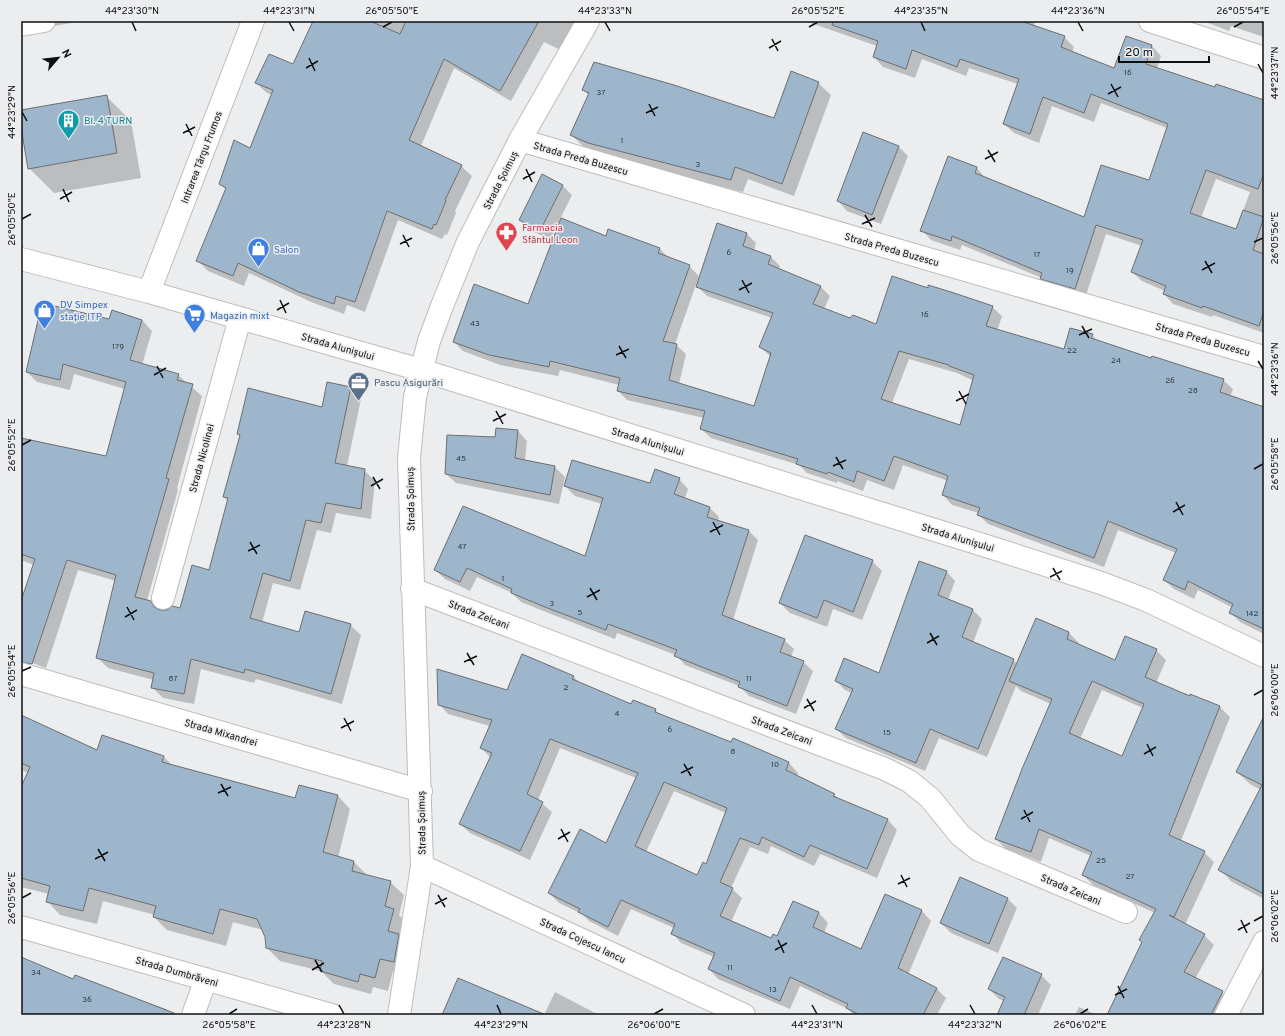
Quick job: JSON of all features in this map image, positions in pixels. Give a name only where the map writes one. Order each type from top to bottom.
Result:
[{"type":"street","points":[[21,25],[44,21]]},
{"type":"street","name":"Intrarea Târgu Frumos","points":[[149,292],[253,21]]},
{"type":"street","name":"Strada Șoimuș","points":[[399,1015],[422,866],[421,791],[412,589],[409,458],[414,404],[421,370],[442,306],[468,242],[520,140],[588,21]]},
{"type":"street","points":[[1150,21],[1264,58]]},
{"type":"street","name":"Strada Preda Buzescu","points":[[520,140],[1264,357]]},
{"type":"street","name":"Strada Alunișului","points":[[22,262],[149,292],[421,370],[1101,583],[1188,618],[1264,656]]},
{"type":"street","name":"Strada Nicolinei","points":[[163,598],[240,318]]},
{"type":"street","name":"Strada Zeicani","points":[[412,589],[885,769],[909,781],[930,798],[960,835],[979,850],[1126,912]]},
{"type":"street","name":"Strada Mixandrei","points":[[21,674],[421,791]]},
{"type":"street","name":"Strada Cojescu Iancu","points":[[422,866],[744,1015]]},
{"type":"street","name":"Strada Dumbrăveni","points":[[23,929],[332,1015]]},
{"type":"street","points":[[1226,1015],[1264,942]]},
{"type":"street","points":[[193,1015],[206,979]]},
{"type":"building","points":[[313,21],[370,21],[400,34],[406,21],[539,21],[500,91],[444,59],[409,140],[462,165],[445,200],[446,201],[436,225],[434,224],[432,229],[387,211],[355,302],[336,296],[334,304],[299,292],[238,263],[233,276],[196,261],[226,188],[219,184],[234,140],[250,148],[273,90],[255,83],[269,54],[293,64]]},
{"type":"building","points":[[833,21],[1021,21],[1065,36],[1061,47],[1114,68],[1126,36],[1152,45],[1146,64],[1215,87],[1216,84],[1264,100],[1264,173],[1258,189],[1206,170],[1190,213],[1236,229],[1243,210],[1264,217],[1253,250],[1264,254],[1264,311],[1259,326],[1203,306],[1202,308],[1163,294],[1166,286],[1131,272],[1143,240],[1096,225],[1075,289],[1040,279],[1042,273],[952,236],[951,241],[920,231],[948,156],[977,167],[975,173],[1084,217],[1101,165],[1149,180],[1168,124],[1091,94],[1084,113],[1043,97],[1030,134],[1003,124],[1019,79],[960,59],[957,67],[912,50],[906,69],[873,57],[878,41],[832,25]]},
{"type":"building","points":[[594,62],[674,85],[774,118],[791,71],[819,82],[782,184],[735,167],[731,180],[588,143],[570,135],[589,93],[582,90]]},
{"type":"building","name":"Bl. 4 TURN","points":[[107,95],[117,153],[28,169],[21,127],[21,110]]},
{"type":"building","points":[[863,132],[899,146],[872,215],[837,201]]},
{"type":"building","points":[[542,174],[563,185],[540,231],[519,220]]},
{"type":"building","points":[[561,218],[606,236],[608,229],[660,248],[658,253],[690,265],[663,341],[677,344],[669,380],[754,406],[771,353],[759,347],[773,313],[696,287],[717,223],[747,233],[743,246],[771,256],[768,264],[821,286],[813,304],[850,318],[853,315],[876,324],[892,276],[928,288],[928,285],[993,306],[986,326],[1064,349],[1070,328],[1093,334],[1091,338],[1151,358],[1152,356],[1224,379],[1220,392],[1264,407],[1264,629],[1229,613],[1233,604],[1188,581],[1185,590],[1163,580],[1177,549],[1108,521],[1094,558],[977,515],[980,508],[942,495],[948,476],[894,456],[884,481],[857,471],[854,482],[828,472],[827,474],[796,464],[798,459],[700,429],[705,411],[617,391],[620,378],[550,361],[549,367],[489,355],[453,342],[474,284],[528,304]],"holes":[[[899,351],[949,365],[974,375],[960,425],[881,399]]]},
{"type":"building","points":[[42,303],[109,319],[112,310],[142,320],[130,360],[179,374],[177,380],[193,384],[166,478],[169,479],[135,597],[151,601],[154,607],[160,610],[167,610],[172,606],[180,608],[192,565],[209,570],[228,498],[223,497],[240,435],[237,434],[248,388],[322,407],[327,382],[351,387],[335,463],[365,469],[361,509],[326,503],[321,523],[306,520],[290,581],[263,573],[250,618],[299,632],[305,611],[351,624],[331,694],[245,669],[244,673],[191,659],[184,694],[151,688],[154,673],[96,658],[116,575],[67,560],[32,664],[21,662],[21,601],[35,559],[21,554],[21,438],[106,456],[126,382],[63,364],[60,380],[26,372]]},
{"type":"building","points":[[496,428],[518,430],[515,458],[555,466],[550,495],[445,474],[447,435],[495,437]]},
{"type":"building","points":[[572,460],[650,483],[655,469],[680,478],[674,494],[710,507],[707,517],[749,530],[722,615],[785,639],[780,652],[804,661],[787,706],[738,687],[740,682],[674,656],[677,650],[608,624],[606,630],[550,609],[511,593],[512,589],[467,568],[460,582],[434,570],[463,506],[585,556],[603,498],[564,486]]},
{"type":"building","points":[[805,535],[873,560],[853,612],[824,600],[817,618],[779,603]]},
{"type":"building","points":[[919,561],[947,571],[938,595],[973,609],[962,637],[1014,659],[978,749],[930,729],[916,763],[835,729],[853,689],[835,681],[844,658],[879,673]]},
{"type":"building","points":[[1036,618],[1069,632],[1067,639],[1115,660],[1125,636],[1157,649],[1145,677],[1190,696],[1190,694],[1220,706],[1169,835],[1205,851],[1174,917],[1169,915],[1205,934],[1184,972],[1223,991],[1211,1015],[1107,1015],[1142,942],[1139,940],[1156,909],[1082,875],[1092,852],[1039,829],[1031,852],[995,839],[1022,769],[1052,699],[1009,681]],"holes":[[[1092,681],[1144,704],[1122,756],[1069,733]]]},
{"type":"building","points":[[522,654],[574,676],[572,679],[631,704],[633,700],[656,709],[655,712],[731,742],[733,738],[789,762],[786,770],[835,794],[833,796],[888,819],[867,869],[810,845],[804,857],[762,837],[759,845],[740,838],[720,882],[733,888],[720,916],[771,938],[773,934],[777,936],[793,901],[819,912],[813,927],[861,949],[885,894],[922,910],[898,968],[937,988],[923,1015],[860,1015],[846,1008],[848,1004],[790,977],[780,1001],[708,969],[715,953],[671,934],[675,924],[621,900],[608,927],[578,912],[580,909],[548,893],[580,829],[606,843],[638,773],[550,739],[527,794],[543,802],[520,851],[459,824],[492,753],[480,748],[492,720],[438,705],[437,669],[507,690]],"holes":[[[664,782],[727,808],[706,864],[703,862],[697,875],[635,846]]]},
{"type":"building","points":[[21,715],[97,750],[102,735],[164,756],[162,762],[295,798],[299,785],[338,795],[323,852],[354,861],[352,871],[391,881],[385,906],[394,909],[388,931],[399,934],[394,962],[380,959],[375,978],[360,974],[358,982],[320,971],[322,961],[266,948],[265,937],[257,919],[220,909],[213,934],[153,917],[156,906],[89,888],[83,911],[46,902],[50,886],[21,878],[21,787],[30,767],[21,763]]},
{"type":"building","points":[[1264,716],[1264,894],[1218,870],[1262,785],[1236,772]]},
{"type":"building","points":[[960,877],[1008,898],[989,944],[940,923]]},
{"type":"building","points":[[21,957],[73,979],[75,975],[174,1013],[174,1015],[21,1015]]},
{"type":"building","points":[[1003,957],[1042,974],[1024,1015],[997,1015],[1005,997],[988,989]]},
{"type":"building","points":[[458,978],[546,1015],[442,1015]]},
{"type":"place","name":"Bl. 4 TURN","points":[[69,140]]},
{"type":"place","name":"Farmacia Sfântul Leon","points":[[506,252]]},
{"type":"place","name":"Salon","points":[[258,268]]},
{"type":"place","name":"DV Simpex stație ITP","points":[[44,330]]},
{"type":"place","name":"Magazin mixt","points":[[195,334]]},
{"type":"place","name":"Pascu Asigurări","points":[[358,402]]}]
